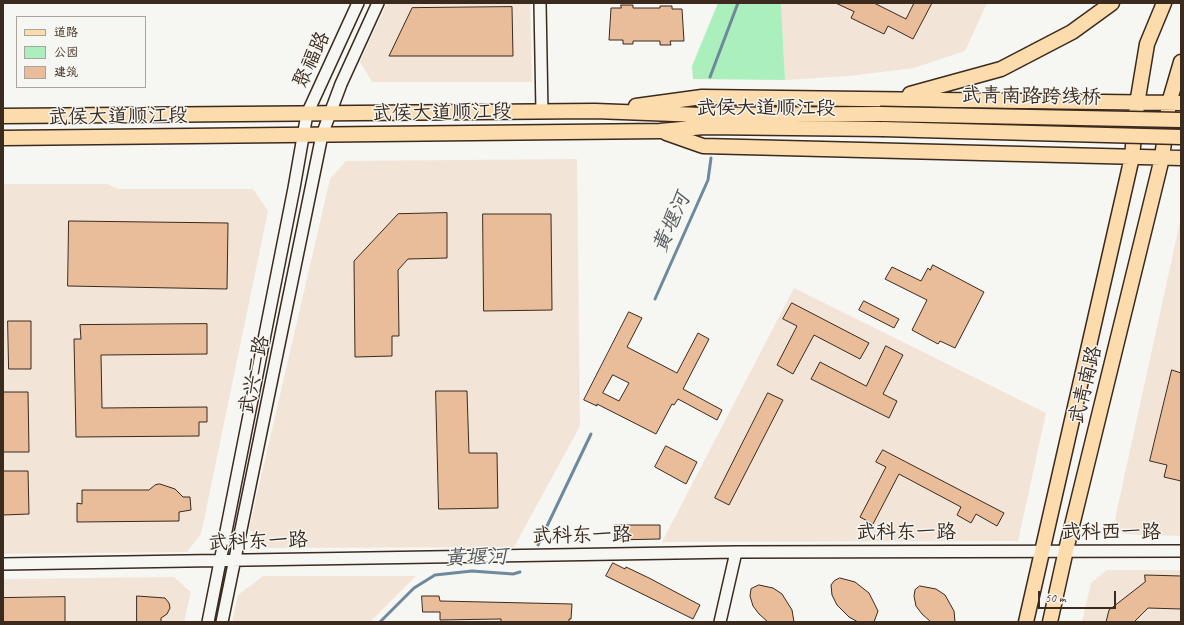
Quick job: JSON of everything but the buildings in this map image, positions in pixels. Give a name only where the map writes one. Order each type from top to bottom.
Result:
[{"type":"main road","points":[[897,98],[1001,69],[1072,32],[1112,3]]},
{"type":"main road","name":"武青南路","points":[[1026,622],[1132,157],[1137,104],[1148,44],[1164,3]]},
{"type":"main road","name":"武青南路","points":[[1050,622],[1066,550],[1175,103],[1181,62]]},
{"type":"main road","points":[[594,111],[702,97],[897,98],[1137,104],[1175,103]]},
{"type":"main road","name":"武侯大道顺江段","points":[[3,116],[594,111],[701,114],[880,114]]},
{"type":"main road","name":"武青南路跨线桥","points":[[880,114],[1181,120]]},
{"type":"main road","points":[[186,115],[188,136]]},
{"type":"main road","name":"武侯大道顺江段","points":[[3,138],[660,131],[704,127],[882,129]]},
{"type":"main road","name":"武青南路跨线桥","points":[[882,129],[1181,137]]},
{"type":"main road","points":[[660,131],[703,146],[1181,158]]},
{"type":"street","name":"聚福路","points":[[208,622],[292,195],[302,134],[307,114],[358,3]]},
{"type":"street","name":"武兴二路","points":[[222,622],[322,135],[328,114],[378,3]]},
{"type":"street","points":[[540,3],[542,112]]},
{"type":"street","name":"武科东一路","points":[[3,564],[220,562],[235,559],[736,552],[1042,550]]},
{"type":"street","name":"武科西一路","points":[[1042,550],[1181,551]]},
{"type":"street","points":[[720,622],[736,552]]},
{"type":"shaded area","points":[[387,3],[530,3],[532,82],[372,82],[360,62]]},
{"type":"shaded area","points":[[781,3],[987,3],[965,51],[914,68],[849,76],[785,80]]},
{"type":"shaded area","points":[[577,159],[580,426],[514,547],[268,548],[249,529],[330,179],[346,161]]},
{"type":"shaded area","points":[[3,184],[107,184],[118,189],[253,189],[268,211],[201,534],[187,552],[3,554]]},
{"type":"shaded area","points":[[1181,217],[1181,536],[1122,534],[1115,519]]},
{"type":"shaded area","points":[[794,288],[1046,413],[1018,541],[662,542]]},
{"type":"shaded area","points":[[1107,570],[1181,570],[1181,622],[1082,622],[1091,583]]},
{"type":"shaded area","points":[[263,576],[416,576],[370,622],[232,622],[238,595]]},
{"type":"shaded area","points":[[174,577],[191,592],[184,622],[3,622],[3,579]]},
{"type":"green space","points":[[718,3],[781,3],[785,80],[693,79],[692,66]]},
{"type":"waterway","name":"黄堰河","points":[[710,77],[738,3]]},
{"type":"waterway","name":"黄堰河","points":[[655,299],[708,180],[711,158]]},
{"type":"waterway","name":"黄堰河","points":[[538,545],[591,434]]},
{"type":"waterway","name":"黄堰河","points":[[380,622],[414,588],[435,575],[472,571],[513,574],[520,572]]}]
